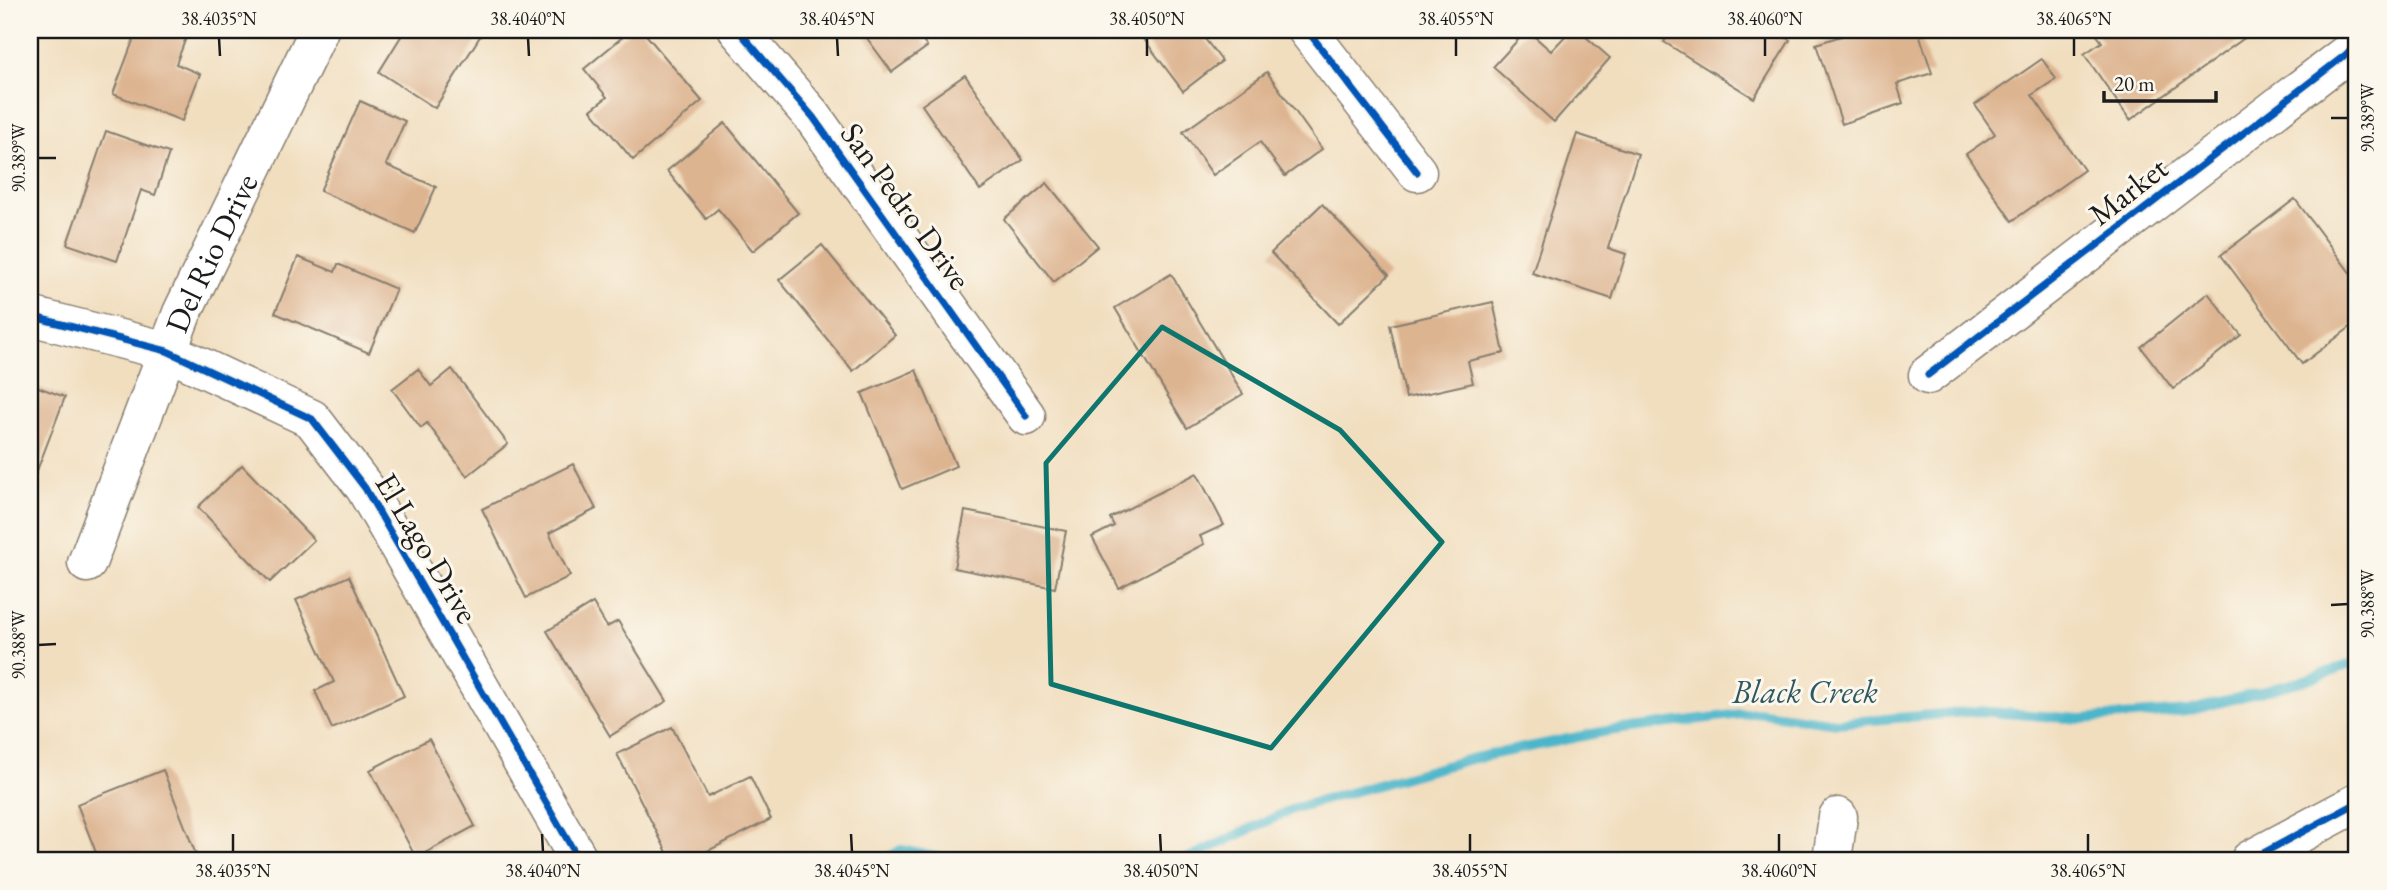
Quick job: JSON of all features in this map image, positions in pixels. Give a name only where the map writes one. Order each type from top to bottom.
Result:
[{"type":"street","name":"Del Rio Drive","points":[[87,563],[182,313],[319,30]]},
{"type":"street","name":"San Pedro Drive","points":[[738,30],[813,117],[1026,416]]},
{"type":"street","points":[[1307,30],[1417,172]]},
{"type":"street","name":"Market","points":[[1928,375],[2357,46]]},
{"type":"street","name":"El Lago Drive","points":[[30,316],[167,351],[312,419],[365,488],[579,860]]},
{"type":"street","points":[[2250,860],[2357,803]]},
{"type":"street","points":[[1832,860],[1838,817]]},
{"type":"highlighted area","points":[[1162,327],[1340,430],[1442,542],[1271,748],[1051,684],[1046,463]]},
{"type":"building","points":[[137,30],[189,30],[176,64],[200,74],[182,121],[113,94]]},
{"type":"building","points":[[405,30],[484,30],[435,108],[379,72]]},
{"type":"building","points":[[631,30],[642,30],[702,101],[633,160],[591,110],[607,97],[584,69]]},
{"type":"building","points":[[861,30],[915,30],[927,47],[892,72]]},
{"type":"building","points":[[1137,30],[1198,30],[1222,61],[1183,91]]},
{"type":"building","points":[[1527,30],[1551,51],[1571,30],[1578,30],[1610,58],[1554,122],[1493,67]]},
{"type":"building","points":[[1672,30],[1773,30],[1790,40],[1754,98],[1664,42]]},
{"type":"building","points":[[1860,30],[1918,30],[1932,73],[1897,84],[1903,103],[1842,124],[1816,44]]},
{"type":"building","points":[[2093,30],[2247,30],[2250,34],[2130,120],[2084,54],[2102,42]]},
{"type":"building","points":[[2042,59],[2056,79],[2032,95],[2084,170],[2012,221],[1966,154],[1995,134],[1975,105]]},
{"type":"building","points":[[1267,72],[1322,149],[1285,176],[1260,142],[1213,175],[1183,132]]},
{"type":"building","points":[[965,75],[1023,160],[980,190],[922,105]]},
{"type":"building","points":[[360,101],[405,121],[386,165],[436,187],[415,233],[320,191]]},
{"type":"building","points":[[725,123],[798,213],[753,251],[718,209],[706,219],[667,171]]},
{"type":"building","points":[[106,131],[169,153],[155,195],[141,190],[117,261],[67,244]]},
{"type":"building","points":[[1577,134],[1638,154],[1608,248],[1626,254],[1612,299],[1532,273]]},
{"type":"building","points":[[1047,183],[1098,246],[1054,282],[1004,219]]},
{"type":"building","points":[[2295,199],[2357,282],[2357,322],[2302,364],[2221,255]]},
{"type":"building","points":[[1322,204],[1389,275],[1338,324],[1271,253]]},
{"type":"building","points":[[822,245],[895,335],[853,371],[779,280]]},
{"type":"building","points":[[298,257],[335,272],[338,264],[396,289],[369,353],[275,313]]},
{"type":"building","points":[[1171,274],[1243,394],[1187,428],[1115,308]]},
{"type":"building","points":[[2208,293],[2241,335],[2173,389],[2141,347]]},
{"type":"building","points":[[1493,302],[1504,353],[1468,361],[1473,383],[1406,398],[1390,325]]},
{"type":"building","points":[[418,369],[431,386],[452,369],[508,444],[467,476],[427,423],[421,428],[392,389]]},
{"type":"building","points":[[916,370],[956,466],[902,489],[862,393]]},
{"type":"building","points":[[30,384],[65,397],[30,489]]},
{"type":"building","points":[[573,464],[596,509],[549,533],[570,576],[526,598],[482,509]]},
{"type":"building","points":[[242,465],[314,540],[270,582],[198,507]]},
{"type":"building","points":[[1197,473],[1224,525],[1200,536],[1204,544],[1119,588],[1092,537],[1114,526],[1110,518]]},
{"type":"building","points":[[965,511],[1066,531],[1055,588],[954,568]]},
{"type":"building","points":[[349,576],[404,696],[332,729],[315,691],[334,682],[296,600]]},
{"type":"building","points":[[593,603],[607,627],[618,621],[667,701],[610,736],[547,631]]},
{"type":"building","points":[[672,727],[708,797],[750,776],[771,819],[690,860],[671,860],[617,754]]},
{"type":"building","points":[[429,739],[475,826],[416,858],[370,770]]},
{"type":"building","points":[[163,770],[198,860],[99,860],[77,804]]},
{"type":"waterway","name":"Black Creek","points":[[1184,860],[1295,808],[1470,759],[1607,731],[1756,712],[1837,723],[1978,711],[2081,719],[2188,711],[2302,681],[2357,662]]},
{"type":"waterway","name":"Black Creek","points":[[884,860],[901,850],[949,860]]},
{"type":"cycle path","points":[[738,30],[813,117],[1026,416]]},
{"type":"cycle path","points":[[1307,30],[1417,172]]},
{"type":"cycle path","points":[[1928,375],[2357,46]]},
{"type":"cycle path","points":[[30,316],[167,351],[312,419],[365,488],[579,860]]},
{"type":"cycle path","points":[[2250,860],[2357,803]]}]
